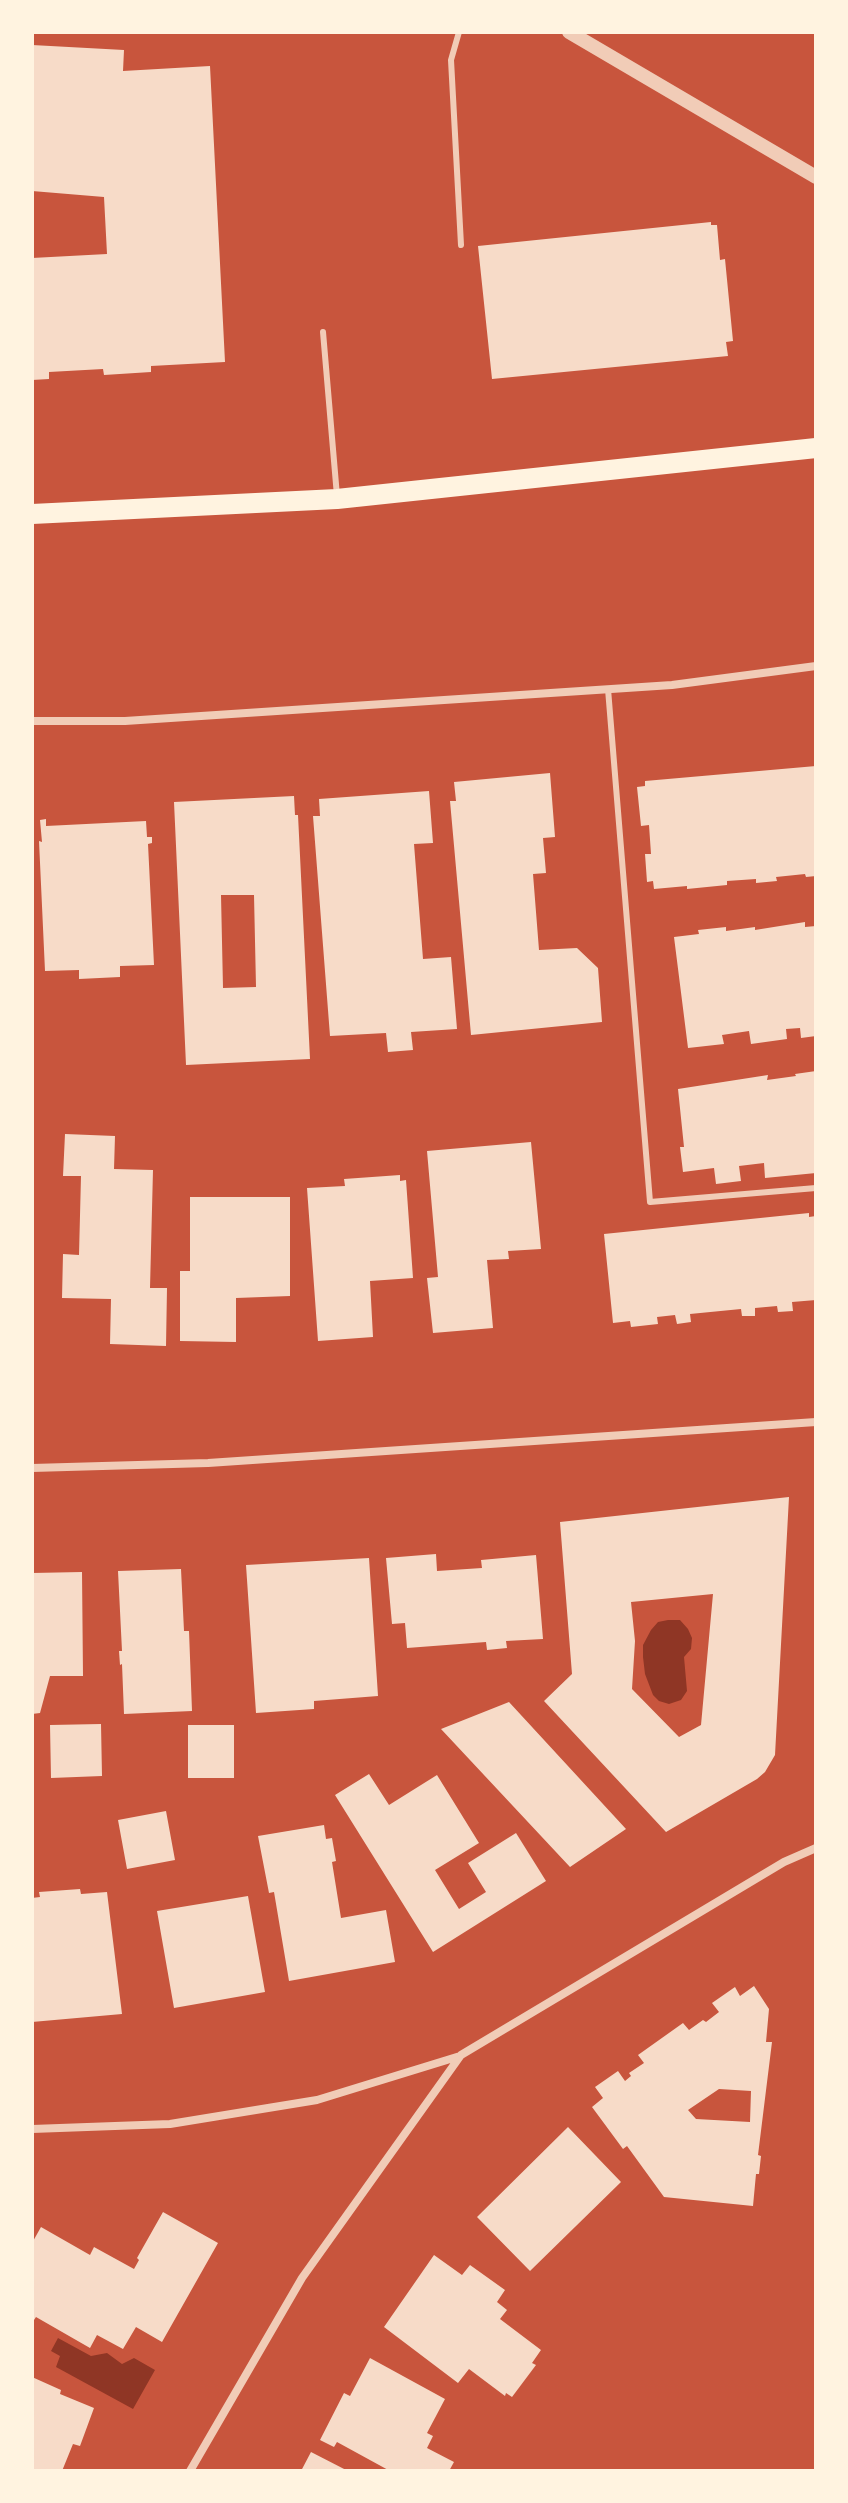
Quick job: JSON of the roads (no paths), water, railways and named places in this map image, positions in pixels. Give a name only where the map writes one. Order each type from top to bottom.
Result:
[{"type":"main road","points":[[32,514],[337,499],[816,448]]},
{"type":"street","points":[[569,32],[816,177]]},
{"type":"street","points":[[32,721],[125,721],[672,685],[816,666]]},
{"type":"street","points":[[32,1468],[208,1463],[816,1422]]},
{"type":"street","points":[[32,2129],[170,2124],[317,2100],[461,2055],[784,1862],[816,1848]]},
{"type":"street","points":[[190,2471],[302,2278],[461,2055]]},
{"type":"lane","points":[[459,32],[451,60],[461,245]]},
{"type":"lane","points":[[323,332],[337,499]]},
{"type":"lane","points":[[608,689],[650,1202],[816,1188]]}]
